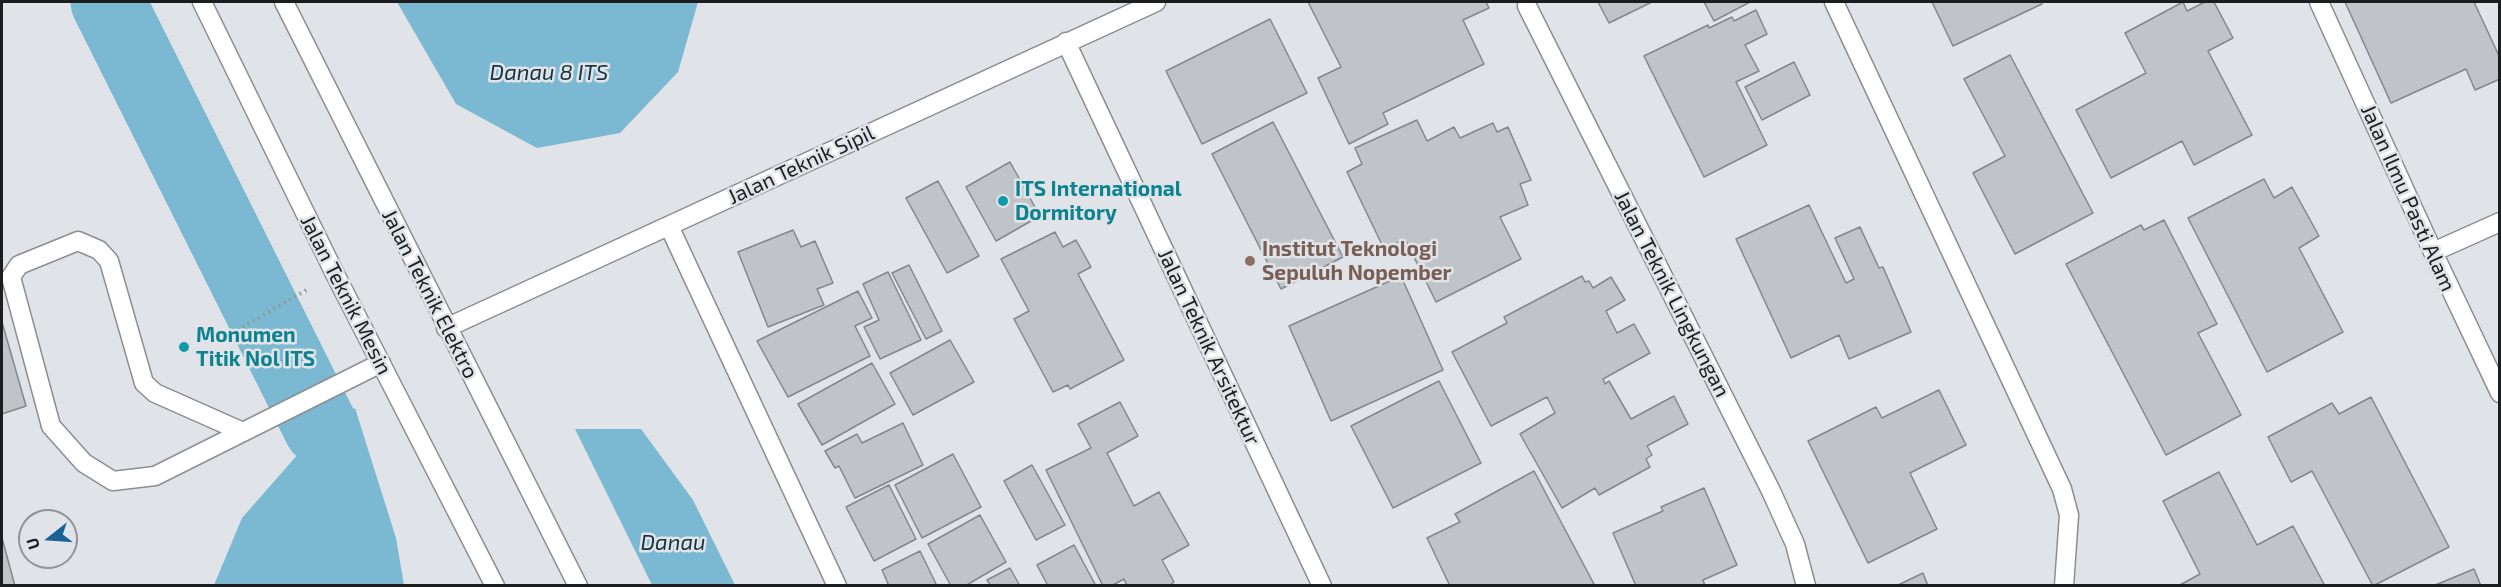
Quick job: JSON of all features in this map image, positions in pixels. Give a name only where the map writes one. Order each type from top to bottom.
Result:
[{"type":"lane","name":"Jalan Teknik Mesin","points":[[202,2],[334,274],[495,585]]},
{"type":"lane","name":"Jalan Teknik Elektro","points":[[284,2],[446,328],[578,585]]},
{"type":"lane","name":"Jalan Teknik Sipil","points":[[446,328],[1155,2]]},
{"type":"lane","points":[[1834,2],[2062,489],[2069,514],[2064,585]]},
{"type":"lane","name":"Jalan Ilmu Pasti Alam","points":[[2319,2],[2499,393]]},
{"type":"lane","name":"Jalan Teknik Lingkungan","points":[[1527,6],[1771,491],[1795,544],[1806,585]]},
{"type":"lane","name":"Jalan Teknik Arsitektur","points":[[1065,42],[1322,585]]},
{"type":"lane","points":[[2433,252],[2499,222]]},
{"type":"lane","points":[[669,226],[837,585]]},
{"type":"lane","points":[[243,432],[155,393],[144,383],[109,261],[99,250],[78,242],[19,265],[11,277],[51,426],[84,463],[113,481],[155,476],[243,432],[271,417],[381,363]]},
{"type":"path","points":[[227,336],[298,295]]},
{"type":"water","name":"Danau 8 ITS","points":[[397,2],[698,2],[678,72],[620,133],[537,148],[456,104]]},
{"type":"water","points":[[355,408],[396,538],[404,585],[214,585],[242,518],[321,428]]},
{"type":"water","name":"Danau","points":[[575,429],[641,429],[693,500],[735,585],[652,585]]},
{"type":"building","points":[[1308,2],[1486,2],[1489,8],[1463,20],[1484,64],[1383,113],[1388,124],[1349,144],[1318,78],[1341,67]]},
{"type":"building","points":[[1598,2],[1652,2],[1609,23]]},
{"type":"building","points":[[1704,2],[1750,2],[1714,21]]},
{"type":"building","points":[[1932,2],[2041,2],[2042,4],[1953,46]]},
{"type":"building","points":[[2183,2],[2187,11],[2205,2],[2214,2],[2233,38],[2208,51],[2252,135],[2194,165],[2182,141],[2111,178],[2076,110],[2146,73],[2125,33]]},
{"type":"building","points":[[2345,2],[2474,2],[2500,58],[2500,79],[2475,90],[2466,69],[2391,103]]},
{"type":"building","points":[[1756,10],[1767,34],[1745,45],[1759,71],[1736,82],[1767,145],[1704,177],[1644,56],[1708,25],[1709,28],[1732,17],[1734,21]]},
{"type":"building","points":[[1270,19],[1307,93],[1202,144],[1166,71]]},
{"type":"building","points":[[2010,55],[2093,213],[2015,254],[1973,173],[2005,156],[1964,79]]},
{"type":"building","points":[[1794,62],[1810,95],[1762,120],[1745,87]]},
{"type":"building","points":[[1417,120],[1427,141],[1454,127],[1460,138],[1493,123],[1497,132],[1508,127],[1531,180],[1520,184],[1528,205],[1500,217],[1521,259],[1436,302],[1405,239],[1384,249],[1347,172],[1362,164],[1355,148]]},
{"type":"building","points":[[1273,122],[1343,257],[1281,289],[1212,154]]},
{"type":"building","name":"ITS International Dormitory","points":[[1010,162],[1040,216],[996,241],[966,187]]},
{"type":"building","points":[[2264,179],[2274,198],[2292,187],[2319,236],[2299,248],[2343,332],[2267,372],[2188,218]]},
{"type":"building","points":[[938,181],[979,256],[947,273],[906,198]]},
{"type":"building","points":[[1809,205],[1846,283],[1854,279],[1835,238],[1860,227],[1879,268],[1883,267],[1911,332],[1849,359],[1839,335],[1791,358],[1736,239]]},
{"type":"building","points":[[2164,220],[2217,324],[2198,333],[2241,415],[2166,455],[2066,264],[2141,225],[2144,230]]},
{"type":"building","points":[[793,230],[801,247],[815,241],[833,283],[817,289],[824,305],[768,327],[738,252]]},
{"type":"building","points":[[1055,232],[1063,247],[1076,240],[1091,267],[1078,274],[1124,360],[1070,389],[1068,385],[1053,392],[1014,319],[1029,311],[1001,259]]},
{"type":"building","points":[[909,265],[942,331],[926,339],[892,273]]},
{"type":"building","points":[[888,272],[921,340],[880,359],[864,327],[879,320],[863,284]]},
{"type":"building","points":[[1401,276],[1443,370],[1331,421],[1289,326]]},
{"type":"building","points":[[1582,276],[1585,282],[1589,281],[1593,288],[1611,277],[1625,300],[1606,311],[1617,333],[1634,324],[1650,353],[1603,379],[1605,384],[1609,381],[1631,419],[1674,396],[1688,424],[1647,446],[1652,455],[1646,459],[1650,467],[1599,495],[1595,488],[1562,508],[1520,434],[1555,413],[1547,397],[1491,426],[1452,352],[1507,323],[1504,317]]},
{"type":"building","points":[[858,291],[872,318],[855,326],[870,356],[788,397],[757,341]]},
{"type":"building","points":[[2,322],[26,406],[2,414]]},
{"type":"building","points":[[950,340],[974,382],[913,415],[890,373]]},
{"type":"building","points":[[872,363],[895,404],[822,445],[798,404]]},
{"type":"building","points":[[1439,381],[1481,463],[1393,508],[1351,426]]},
{"type":"building","points":[[1939,390],[1966,445],[1910,473],[1937,529],[1868,563],[1808,441],[1876,407],[1882,418]]},
{"type":"building","points":[[2371,397],[2449,547],[2373,586],[2312,471],[2291,482],[2268,437],[2332,403],[2339,414]]},
{"type":"building","points":[[1120,402],[1138,436],[1107,453],[1134,506],[1159,492],[1189,545],[1162,560],[1174,582],[1169,586],[1127,586],[1124,579],[1111,586],[1103,586],[1046,470],[1091,448],[1078,424]]},
{"type":"building","points":[[903,423],[923,465],[855,498],[839,466],[835,468],[825,451],[857,434],[862,443]]},
{"type":"building","points":[[953,454],[981,507],[922,538],[895,485]]},
{"type":"building","points":[[1032,465],[1065,525],[1036,540],[1004,481]]},
{"type":"building","points":[[1534,471],[1595,586],[1450,586],[1427,538],[1460,522],[1455,514]]},
{"type":"building","points":[[2219,472],[2257,545],[2293,526],[2325,586],[2178,586],[2200,574],[2163,501]]},
{"type":"building","points":[[889,485],[916,539],[874,561],[846,507]]},
{"type":"building","points":[[1704,488],[1737,565],[1703,580],[1705,586],[1636,586],[1613,533],[1663,511],[1661,507]]},
{"type":"building","points":[[980,515],[1006,562],[965,586],[951,586],[928,544]]},
{"type":"building","points":[[2,538],[15,586],[2,586]]},
{"type":"building","points":[[1074,545],[1096,586],[1048,586],[1037,565]]},
{"type":"building","points":[[920,551],[937,586],[889,586],[882,570]]},
{"type":"building","points":[[1010,568],[1020,586],[991,586],[987,580]]},
{"type":"building","points":[[2474,569],[2481,586],[2433,586]]},
{"type":"building","points":[[1923,573],[1928,586],[1896,586]]},
{"type":"waterway","points":[[108,2],[321,428]]},
{"type":"place","name":"ITS International Dormitory","points":[[1003,201]]},
{"type":"place","name":"Institut Teknologi Sepuluh Nopember","points":[[1250,261]]},
{"type":"place","name":"Monumen Titik Nol ITS","points":[[184,347]]}]
